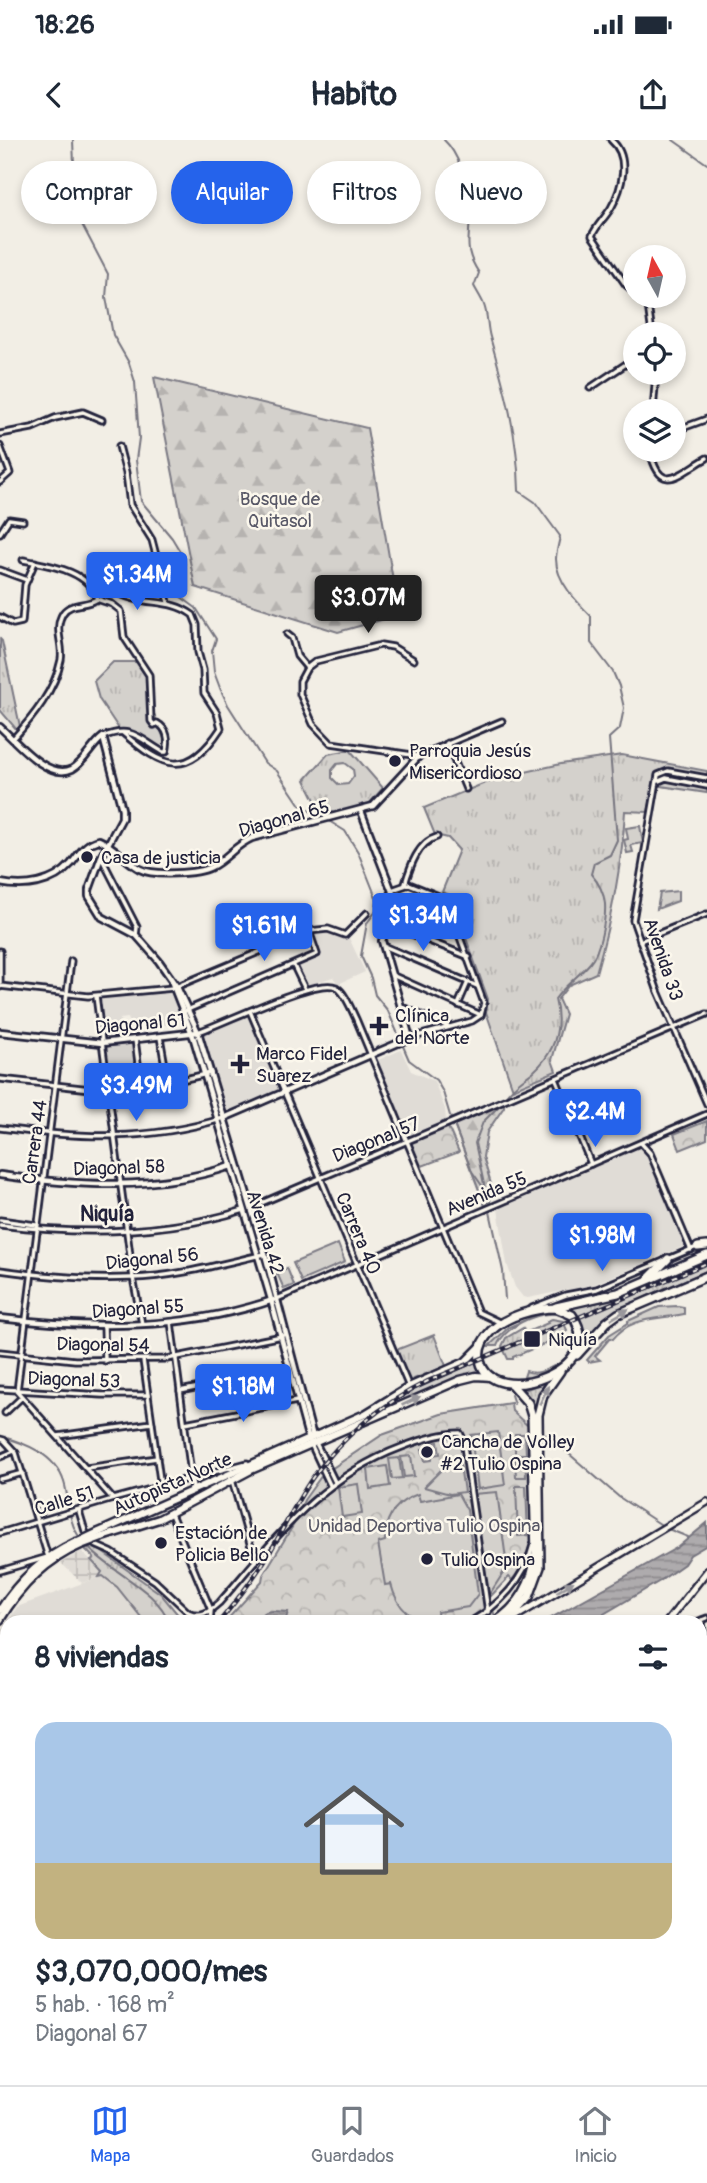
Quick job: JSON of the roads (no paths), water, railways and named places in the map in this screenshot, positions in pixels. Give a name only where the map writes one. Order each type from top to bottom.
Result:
[{"type":"highway","points":[[694,1248],[707,1245]]},
{"type":"highway","points":[[707,1255],[607,1296],[549,1308],[505,1321],[489,1333],[480,1347],[482,1366],[492,1377],[511,1383],[530,1383],[572,1361],[607,1322],[618,1314],[707,1276]]},
{"type":"highway","points":[[646,1282],[668,1259]]},
{"type":"highway","points":[[549,1308],[564,1310],[576,1320],[579,1344],[572,1361]]},
{"type":"highway","points":[[512,1615],[529,1597],[540,1567],[538,1415],[543,1395],[563,1367]]},
{"type":"highway","points":[[503,1615],[516,1604],[528,1585],[534,1564],[536,1522],[532,1416],[528,1403],[511,1383]]},
{"type":"main road","name":"Autopista Norte","points":[[101,1534],[171,1514],[232,1480],[365,1415],[409,1387],[465,1362],[480,1347]]},
{"type":"main road","name":"Autopista Norte","points":[[101,1534],[258,1461],[381,1416],[470,1376],[492,1377]]},
{"type":"main road","points":[[430,1377],[430,1384],[435,1390]]},
{"type":"main road","points":[[517,1615],[707,1502]]},
{"type":"main road","points":[[1,1607],[14,1590],[48,1557],[101,1534]]},
{"type":"main road","points":[[4,1615],[49,1562],[79,1543]]},
{"type":"main road","points":[[672,1615],[707,1571]]},
{"type":"main road","points":[[1,1607],[12,1603]]},
{"type":"street","points":[[611,140],[619,148],[622,181],[610,209],[592,236],[623,281]]},
{"type":"street","points":[[590,388],[623,366]]},
{"type":"street","points":[[0,434],[32,428],[55,418],[83,412],[102,420]]},
{"type":"street","points":[[686,427],[707,419]]},
{"type":"street","points":[[0,446],[10,473],[0,482]]},
{"type":"street","points":[[119,446],[127,477],[130,505],[152,540],[168,602]]},
{"type":"street","points":[[653,462],[656,471],[664,477],[674,478],[707,458]]},
{"type":"street","points":[[0,533],[9,519],[23,521]]},
{"type":"street","points":[[23,560],[75,574],[93,588],[97,599]]},
{"type":"street","points":[[0,617],[13,624],[22,622],[23,597],[35,562]]},
{"type":"street","points":[[0,564],[7,573]]},
{"type":"street","points":[[0,570],[27,580]]},
{"type":"street","points":[[93,588],[99,583],[136,600],[168,602],[190,612],[195,619],[203,689],[217,713],[221,728],[193,758],[174,764],[161,762],[150,756],[123,733]]},
{"type":"street","points":[[0,727],[13,739],[43,766],[66,771],[77,765],[103,737],[113,733],[130,731],[166,752],[166,731],[157,723],[154,725],[150,717],[149,675],[124,637],[121,611],[113,604],[97,599],[87,604],[71,606],[62,614],[58,630],[61,660],[46,699],[13,739]]},
{"type":"street","points":[[287,634],[293,640],[297,656],[307,668]]},
{"type":"street","points":[[414,660],[393,647],[381,645],[316,661],[307,668],[300,681],[300,694],[313,724],[327,741],[419,756],[502,721]]},
{"type":"street","points":[[101,857],[137,927],[136,935],[102,917],[92,904],[89,890],[101,857],[122,818],[103,737]]},
{"type":"street","points":[[447,743],[466,789]]},
{"type":"street","name":"Diagonal 65","points":[[107,845],[140,870],[162,873],[205,870],[220,861],[236,845],[252,838],[361,811],[374,804],[419,756]]},
{"type":"street","points":[[657,782],[660,773],[668,771],[707,778]]},
{"type":"street","points":[[657,782],[666,778],[707,786]]},
{"type":"street","name":"Avenida 33","points":[[657,782],[633,919],[657,989],[707,1104]]},
{"type":"street","points":[[361,811],[395,902],[382,936],[383,946],[410,1038]]},
{"type":"street","points":[[392,890],[405,884],[420,849],[431,838],[437,837]]},
{"type":"street","points":[[0,883],[27,885],[49,880],[64,871],[87,844],[99,840],[107,845]]},
{"type":"street","points":[[0,1128],[48,1134],[115,1137],[162,1132],[217,1120],[369,1053],[410,1038],[472,1021],[481,1015],[484,1003],[446,900],[405,884]]},
{"type":"street","points":[[395,902],[457,927]]},
{"type":"street","points":[[0,951],[0,986],[96,996],[174,986],[309,931],[328,929],[346,934],[366,913]]},
{"type":"street","points":[[639,941],[707,914]]},
{"type":"street","points":[[387,923],[469,957]]},
{"type":"street","points":[[186,1011],[317,954],[309,931]]},
{"type":"street","name":"Avenida 42","points":[[136,935],[158,960],[198,1032],[217,1120],[274,1300],[312,1440]]},
{"type":"street","points":[[383,946],[478,986]]},
{"type":"street","name":"Carrera 44","points":[[17,1391],[71,961]]},
{"type":"street","points":[[294,966],[305,989]]},
{"type":"street","points":[[392,975],[481,1015]]},
{"type":"street","points":[[458,1005],[468,982]]},
{"type":"street","points":[[198,1032],[305,989],[325,984],[340,989],[356,1018],[478,1312],[505,1321],[527,1309],[566,1295],[597,1289],[694,1248],[650,1153],[641,1143]]},
{"type":"street","points":[[96,996],[133,1278],[142,1324]]},
{"type":"street","points":[[400,1006],[449,1027]]},
{"type":"street","name":"Avenida 42","points":[[186,1011],[191,1032],[224,1118],[265,1254],[274,1300]]},
{"type":"street","name":"Carrera 40","points":[[250,1011],[409,1387]]},
{"type":"street","name":"Diagonal 57","points":[[0,1223],[89,1231],[128,1229],[186,1224],[251,1208],[707,1014]]},
{"type":"street","name":"Diagonal 61","points":[[0,1032],[102,1043],[198,1032]]},
{"type":"street","points":[[160,1036],[168,1083]]},
{"type":"street","points":[[135,1039],[141,1087]]},
{"type":"street","points":[[0,1079],[109,1091],[168,1083],[208,1074]]},
{"type":"street","points":[[556,1079],[592,1164]]},
{"type":"street","name":"Avenida 55","points":[[274,1300],[707,1114]]},
{"type":"street","points":[[650,1139],[650,1153]]},
{"type":"street","name":"Diagonal 58","points":[[0,1175],[95,1185],[121,1184],[168,1180],[238,1165]]},
{"type":"street","name":"Diagonal 56","points":[[0,1270],[133,1278],[265,1254]]},
{"type":"street","name":"Diagonal 55","points":[[0,1318],[104,1326],[142,1324],[171,1322],[274,1300]]},
{"type":"street","points":[[171,1322],[194,1492]]},
{"type":"street","points":[[104,1326],[105,1361]]},
{"type":"street","name":"Avenida 42","points":[[284,1336],[297,1401],[332,1484]]},
{"type":"street","name":"Diagonal 54","points":[[0,1352],[105,1361],[143,1360],[176,1358],[284,1336]]},
{"type":"street","points":[[143,1360],[161,1486]]},
{"type":"street","points":[[180,1391],[289,1368]]},
{"type":"street","name":"Diagonal 53","points":[[0,1389],[148,1395]]},
{"type":"street","points":[[17,1391],[113,1499]]},
{"type":"street","points":[[5,1413],[22,1397]]},
{"type":"street","points":[[185,1423],[297,1401]]},
{"type":"street","points":[[58,1436],[152,1423]]},
{"type":"street","points":[[79,1511],[85,1531],[93,1544],[111,1552],[155,1581],[188,1612],[200,1615],[219,1603],[296,1516],[332,1484],[362,1465],[394,1450],[438,1436],[461,1434],[488,1612]]},
{"type":"street","points":[[0,1439],[14,1451],[23,1473],[48,1557],[0,1572]]},
{"type":"street","points":[[0,1457],[14,1451]]},
{"type":"street","points":[[86,1468],[157,1458]]},
{"type":"street","name":"Calle 51","points":[[0,1534],[113,1499],[258,1461]]},
{"type":"street","points":[[0,1479],[23,1473]]},
{"type":"street","points":[[232,1480],[256,1561]]},
{"type":"street","points":[[171,1514],[211,1610],[211,1615]]},
{"type":"street","points":[[483,1615],[514,1586],[526,1566],[536,1522]]},
{"type":"street","points":[[205,1596],[219,1603]]},
{"type":"waterway","points":[[73,140],[76,213],[108,274],[106,297],[113,335],[129,363],[135,382],[139,438],[136,460],[141,501],[172,538],[184,558],[185,575],[181,597],[196,608],[216,639],[212,651],[214,672],[228,705],[265,763],[277,771],[302,808],[316,813],[345,831],[358,852],[377,900],[376,911],[367,923],[361,956],[375,995],[388,1011],[409,1060],[436,1080],[443,1092],[451,1119]]},
{"type":"waterway","points":[[444,140],[455,155],[465,182],[470,220],[470,256],[479,273],[474,286],[485,309],[510,413],[519,491],[535,502],[560,536],[557,567],[568,590],[591,616],[591,643],[613,672],[624,708],[620,728],[609,738],[617,840],[610,855],[594,863],[591,874],[600,888],[605,904],[599,943],[594,958],[555,999],[557,1029],[548,1055],[505,1097]]},
{"type":"waterway","points":[[673,140],[707,164]]},
{"type":"waterway","points":[[500,1105],[483,1122],[475,1143],[503,1271],[505,1299]]},
{"type":"waterway","points":[[454,1125],[471,1170],[483,1187]]},
{"type":"waterway","points":[[511,1395],[514,1404]]},
{"type":"waterway","points":[[546,1434],[619,1497],[663,1526]]},
{"type":"waterway","points":[[0,1436],[29,1446],[54,1464],[64,1482],[71,1519],[81,1539]]},
{"type":"waterway","points":[[668,1529],[688,1537]]},
{"type":"waterway","points":[[87,1546],[155,1600],[165,1615]]},
{"type":"railway","points":[[225,1615],[264,1561],[313,1477],[337,1448],[379,1411],[428,1381],[707,1263]]},
{"type":"place","name":"Parroquia Jesús Misericordioso","points":[[395,761]]},
{"type":"place","name":"Casa de justicia","points":[[87,857]]},
{"type":"place","name":"Clínica del Norte","points":[[379,1026]]},
{"type":"place","name":"Marco Fidel Suarez","points":[[240,1064]]},
{"type":"place","name":"Niquía","points":[[532,1339]]},
{"type":"place","name":"Cancha de Volley #2 Tulio Ospina","points":[[427,1452]]},
{"type":"place","name":"Estación de Policia Bello","points":[[161,1543]]},
{"type":"place","name":"Tulio Ospina","points":[[427,1559]]},
{"type":"district","name":"Niquía","points":[[107,1214]]},
{"type":"park label","name":"Bosque de Quitasol","points":[[280,509]]},
{"type":"park label","name":"Unidad Deportiva Tulio Ospina","points":[[424,1525]]}]
